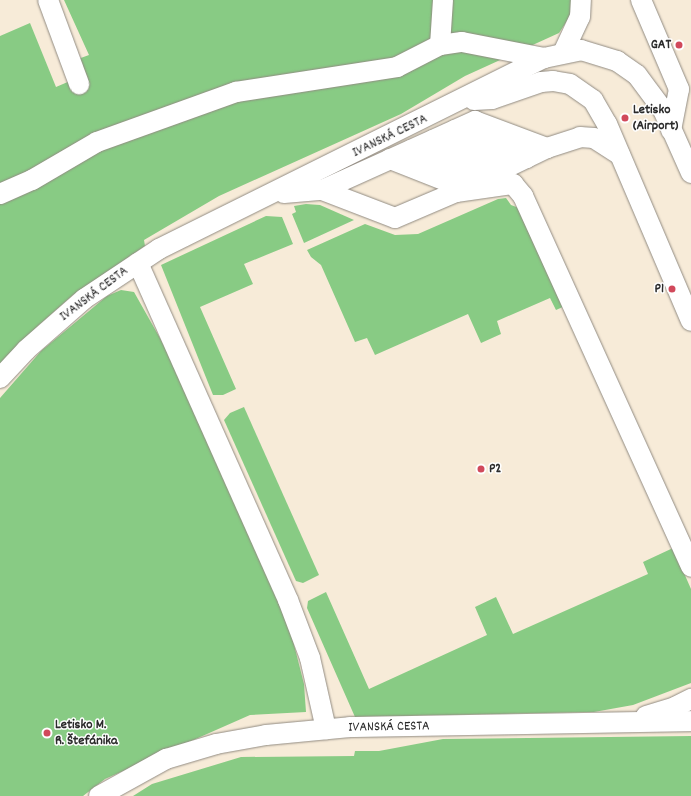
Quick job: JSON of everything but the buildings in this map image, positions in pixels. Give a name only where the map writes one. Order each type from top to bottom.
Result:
[{"type":"street","points":[[48,0],[79,84]]},
{"type":"street","points":[[440,45],[443,0]]},
{"type":"street","points":[[563,53],[580,17],[580,0]]},
{"type":"street","points":[[641,0],[679,89],[671,130]]},
{"type":"street","points":[[0,194],[32,180],[97,142],[236,92],[397,67],[440,45],[462,42],[544,58]]},
{"type":"street","points":[[459,101],[544,58],[581,50],[600,54],[627,68],[649,90],[663,110],[691,173]]},
{"type":"street","name":"IVANSKÁ CESTA","points":[[0,378],[26,350],[84,299],[159,250],[459,101],[492,99],[541,82],[563,82],[585,92],[592,100],[607,124],[691,321]]},
{"type":"street","points":[[274,194],[322,190],[475,121],[548,148]]},
{"type":"street","points":[[455,130],[527,158]]},
{"type":"street","points":[[322,190],[395,218],[485,179],[548,148],[580,137],[594,138],[620,155]]},
{"type":"street","points":[[433,140],[505,169]]},
{"type":"street","points":[[411,150],[485,179]]},
{"type":"street","points":[[390,160],[460,190],[513,184],[522,196],[691,567]]},
{"type":"street","points":[[138,263],[288,600],[310,658],[326,729]]},
{"type":"street","points":[[625,722],[675,707],[691,698]]},
{"type":"street","name":"IVANSKÁ CESTA","points":[[99,796],[166,760],[196,749],[239,738],[326,729],[691,721]]},
{"type":"green space","points":[[64,0],[571,0],[571,15],[559,33],[465,76],[401,114],[219,196],[144,240],[145,246],[73,295],[39,325],[0,366],[0,36],[30,23],[56,87],[70,81],[78,59],[89,55]]},
{"type":"green space","points":[[506,198],[511,205],[519,208],[565,306],[556,310],[550,298],[497,321],[501,334],[481,343],[468,314],[375,355],[367,338],[355,342],[321,265],[311,257],[307,250],[365,224],[395,235],[418,234],[498,199]]},
{"type":"green space","points":[[306,204],[320,205],[354,220],[304,243],[292,214],[296,212],[294,206]]},
{"type":"green space","points":[[266,216],[282,217],[293,244],[244,264],[253,284],[200,307],[236,389],[223,395],[213,395],[161,265]]},
{"type":"green space","points":[[121,290],[134,292],[174,363],[287,617],[304,684],[306,712],[250,715],[105,779],[83,796],[0,796],[0,398],[41,351],[107,296]]},
{"type":"green space","points":[[244,407],[319,575],[303,583],[296,581],[224,420],[230,413]]},
{"type":"green space","points":[[673,548],[691,589],[691,683],[633,705],[594,712],[355,717],[307,608],[308,601],[326,592],[369,689],[487,635],[475,607],[496,597],[513,634],[648,574],[643,562]]},
{"type":"green space","points":[[691,736],[691,796],[133,796],[152,784],[241,757],[354,756],[355,751],[379,751],[443,739]]},
{"type":"place","name":"GAT","points":[[679,45]]},
{"type":"place","name":"Letisko (Airport)","points":[[625,118]]},
{"type":"place","name":"P1","points":[[672,289]]},
{"type":"place","name":"P2","points":[[481,469]]},
{"type":"place","name":"Letisko M. R. Štefánika","points":[[47,733]]}]
